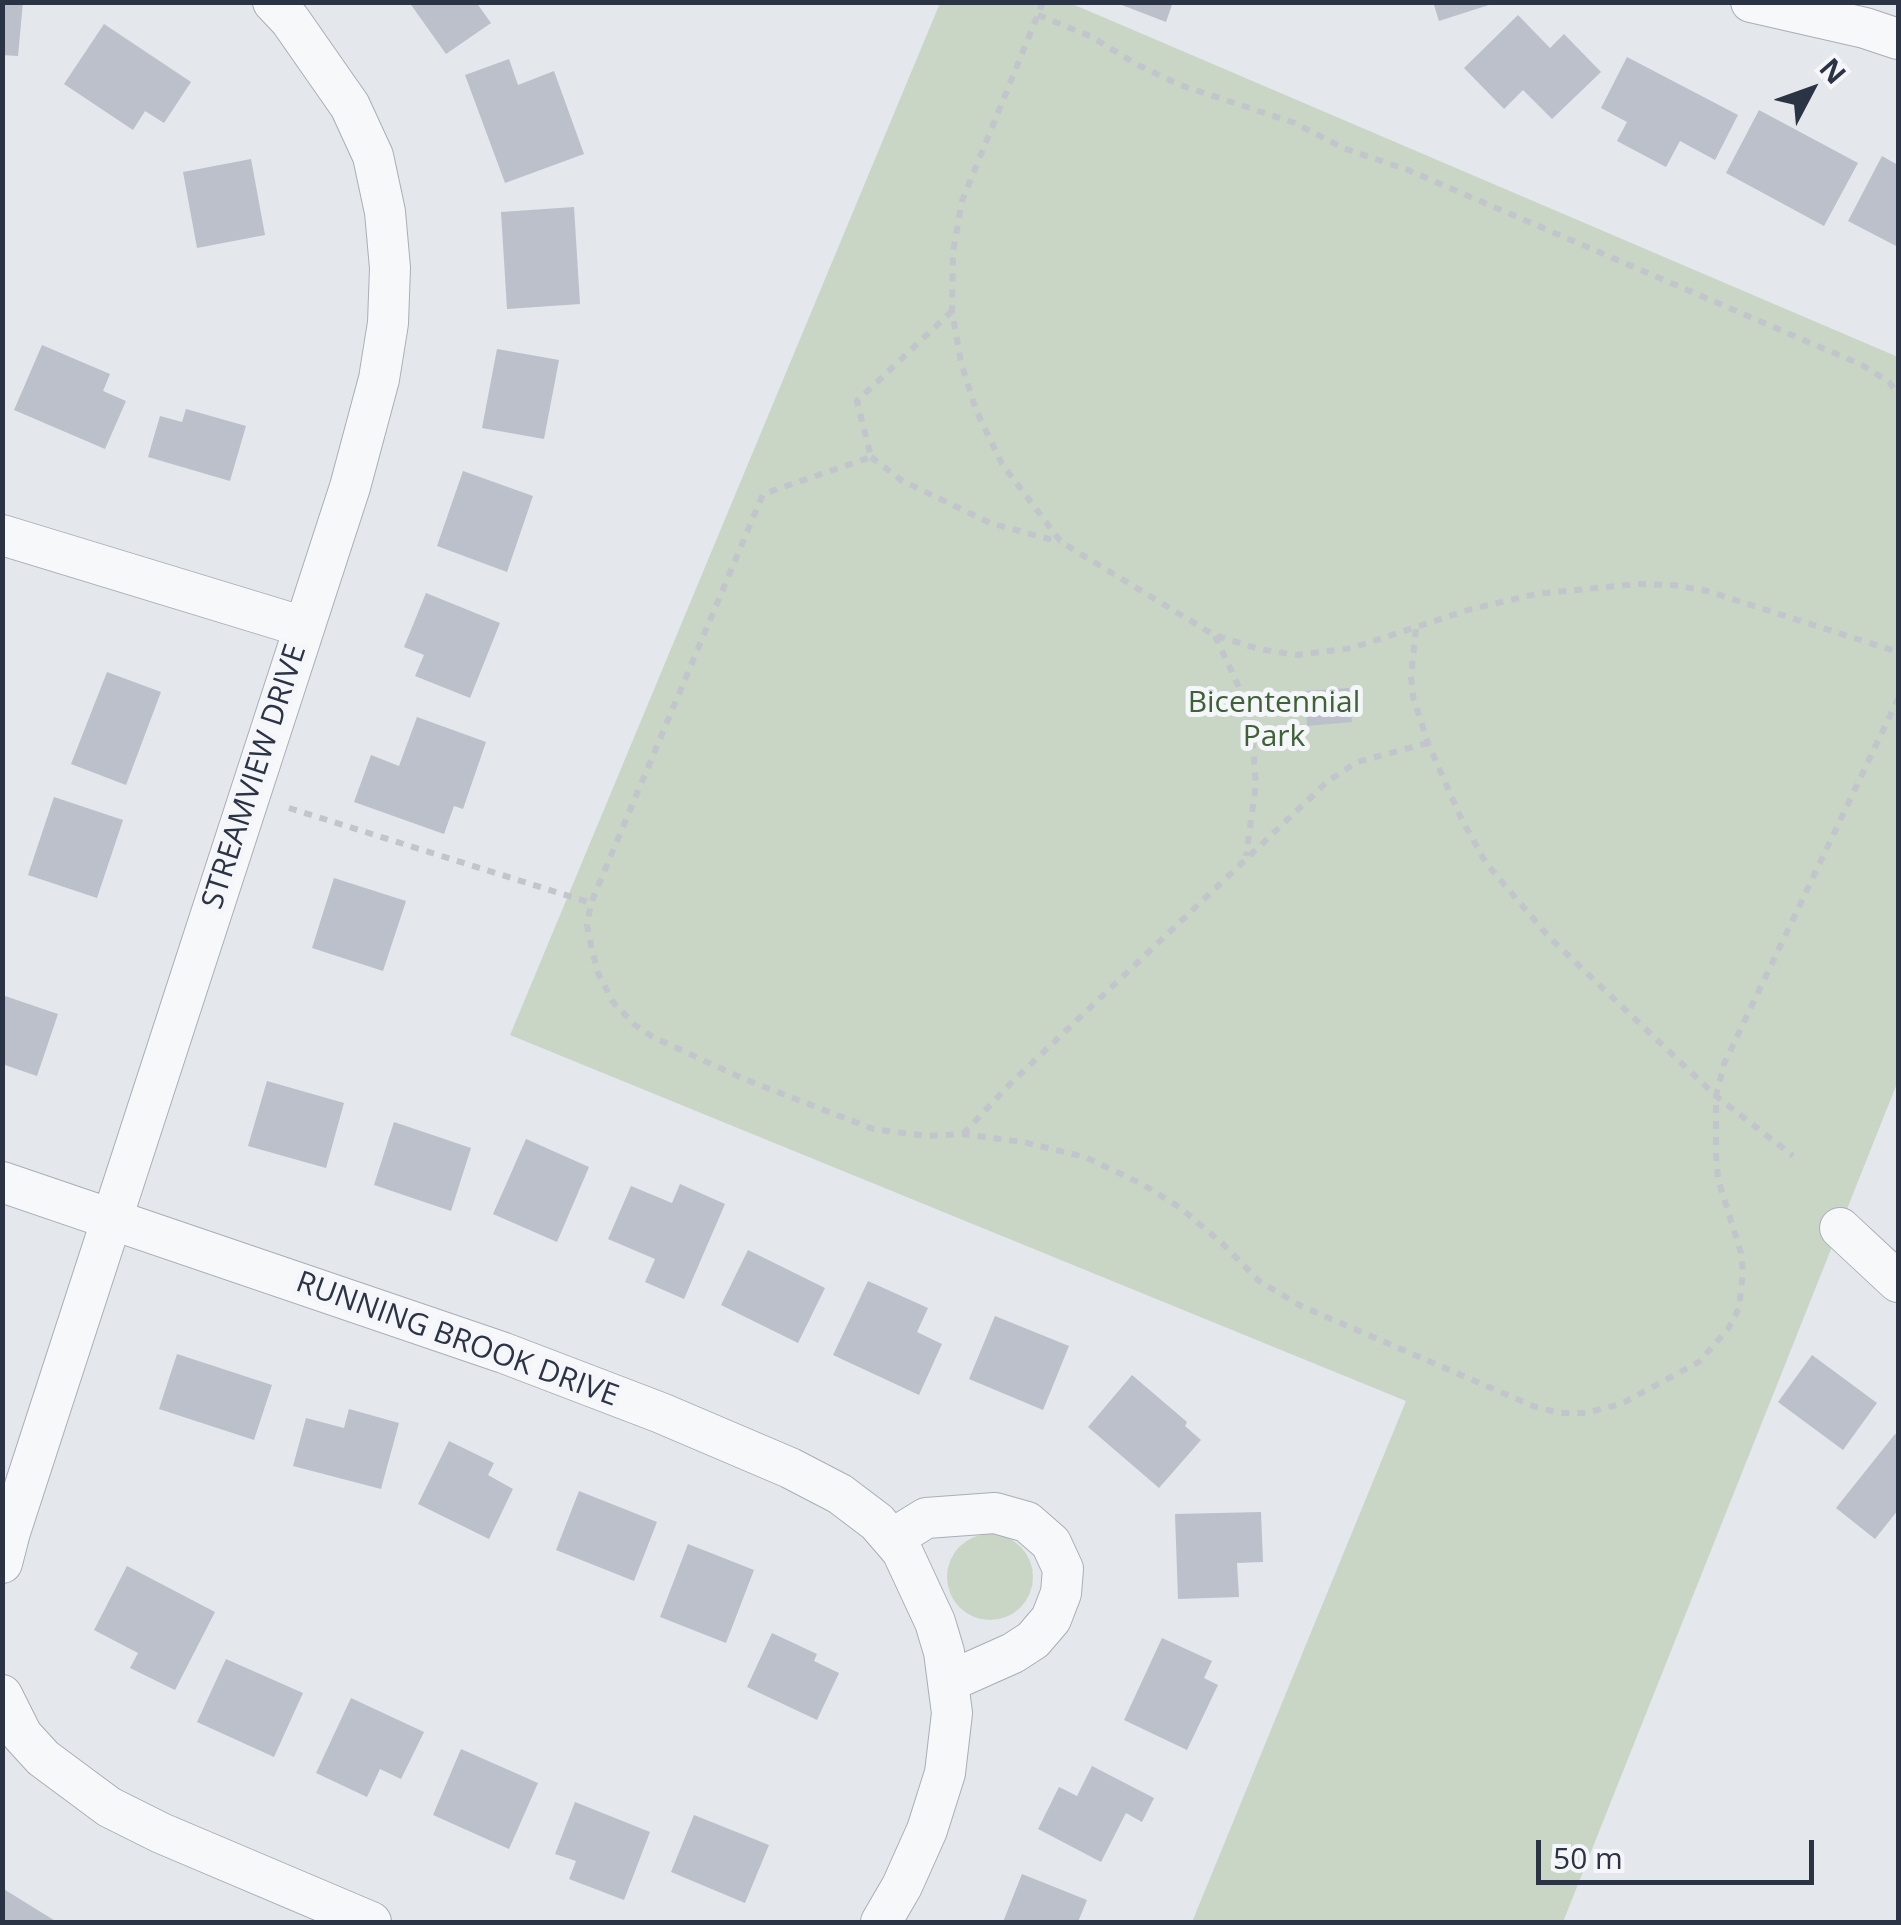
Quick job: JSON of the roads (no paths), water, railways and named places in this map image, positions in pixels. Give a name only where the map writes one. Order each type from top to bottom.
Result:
[{"type":"street","name":"STREAMVIEW DRIVE","points":[[2,1564],[350,487],[380,379],[390,268],[385,212],[373,156],[350,106],[273,2]]},
{"type":"street","points":[[1751,2],[1898,39]]},
{"type":"street","points":[[2,535],[304,628]]},
{"type":"street","name":"RUNNING BROOK DRIVE","points":[[2,1182],[504,1353],[661,1413],[790,1468],[840,1494],[877,1522],[902,1551],[935,1622],[952,1712],[945,1773],[927,1830],[881,1922]]},
{"type":"street","points":[[1840,1228],[1898,1282]]},
{"type":"street","points":[[892,1539],[926,1518],[995,1513],[1027,1522],[1052,1543],[1063,1569],[1062,1592],[1051,1619],[1032,1640],[1014,1654],[948,1682]]},
{"type":"street","points":[[2,1695],[22,1735],[43,1758],[110,1807],[161,1833],[372,1922]]},
{"type":"park label","name":"Bicentennial Park","points":[[1274,720]]}]
